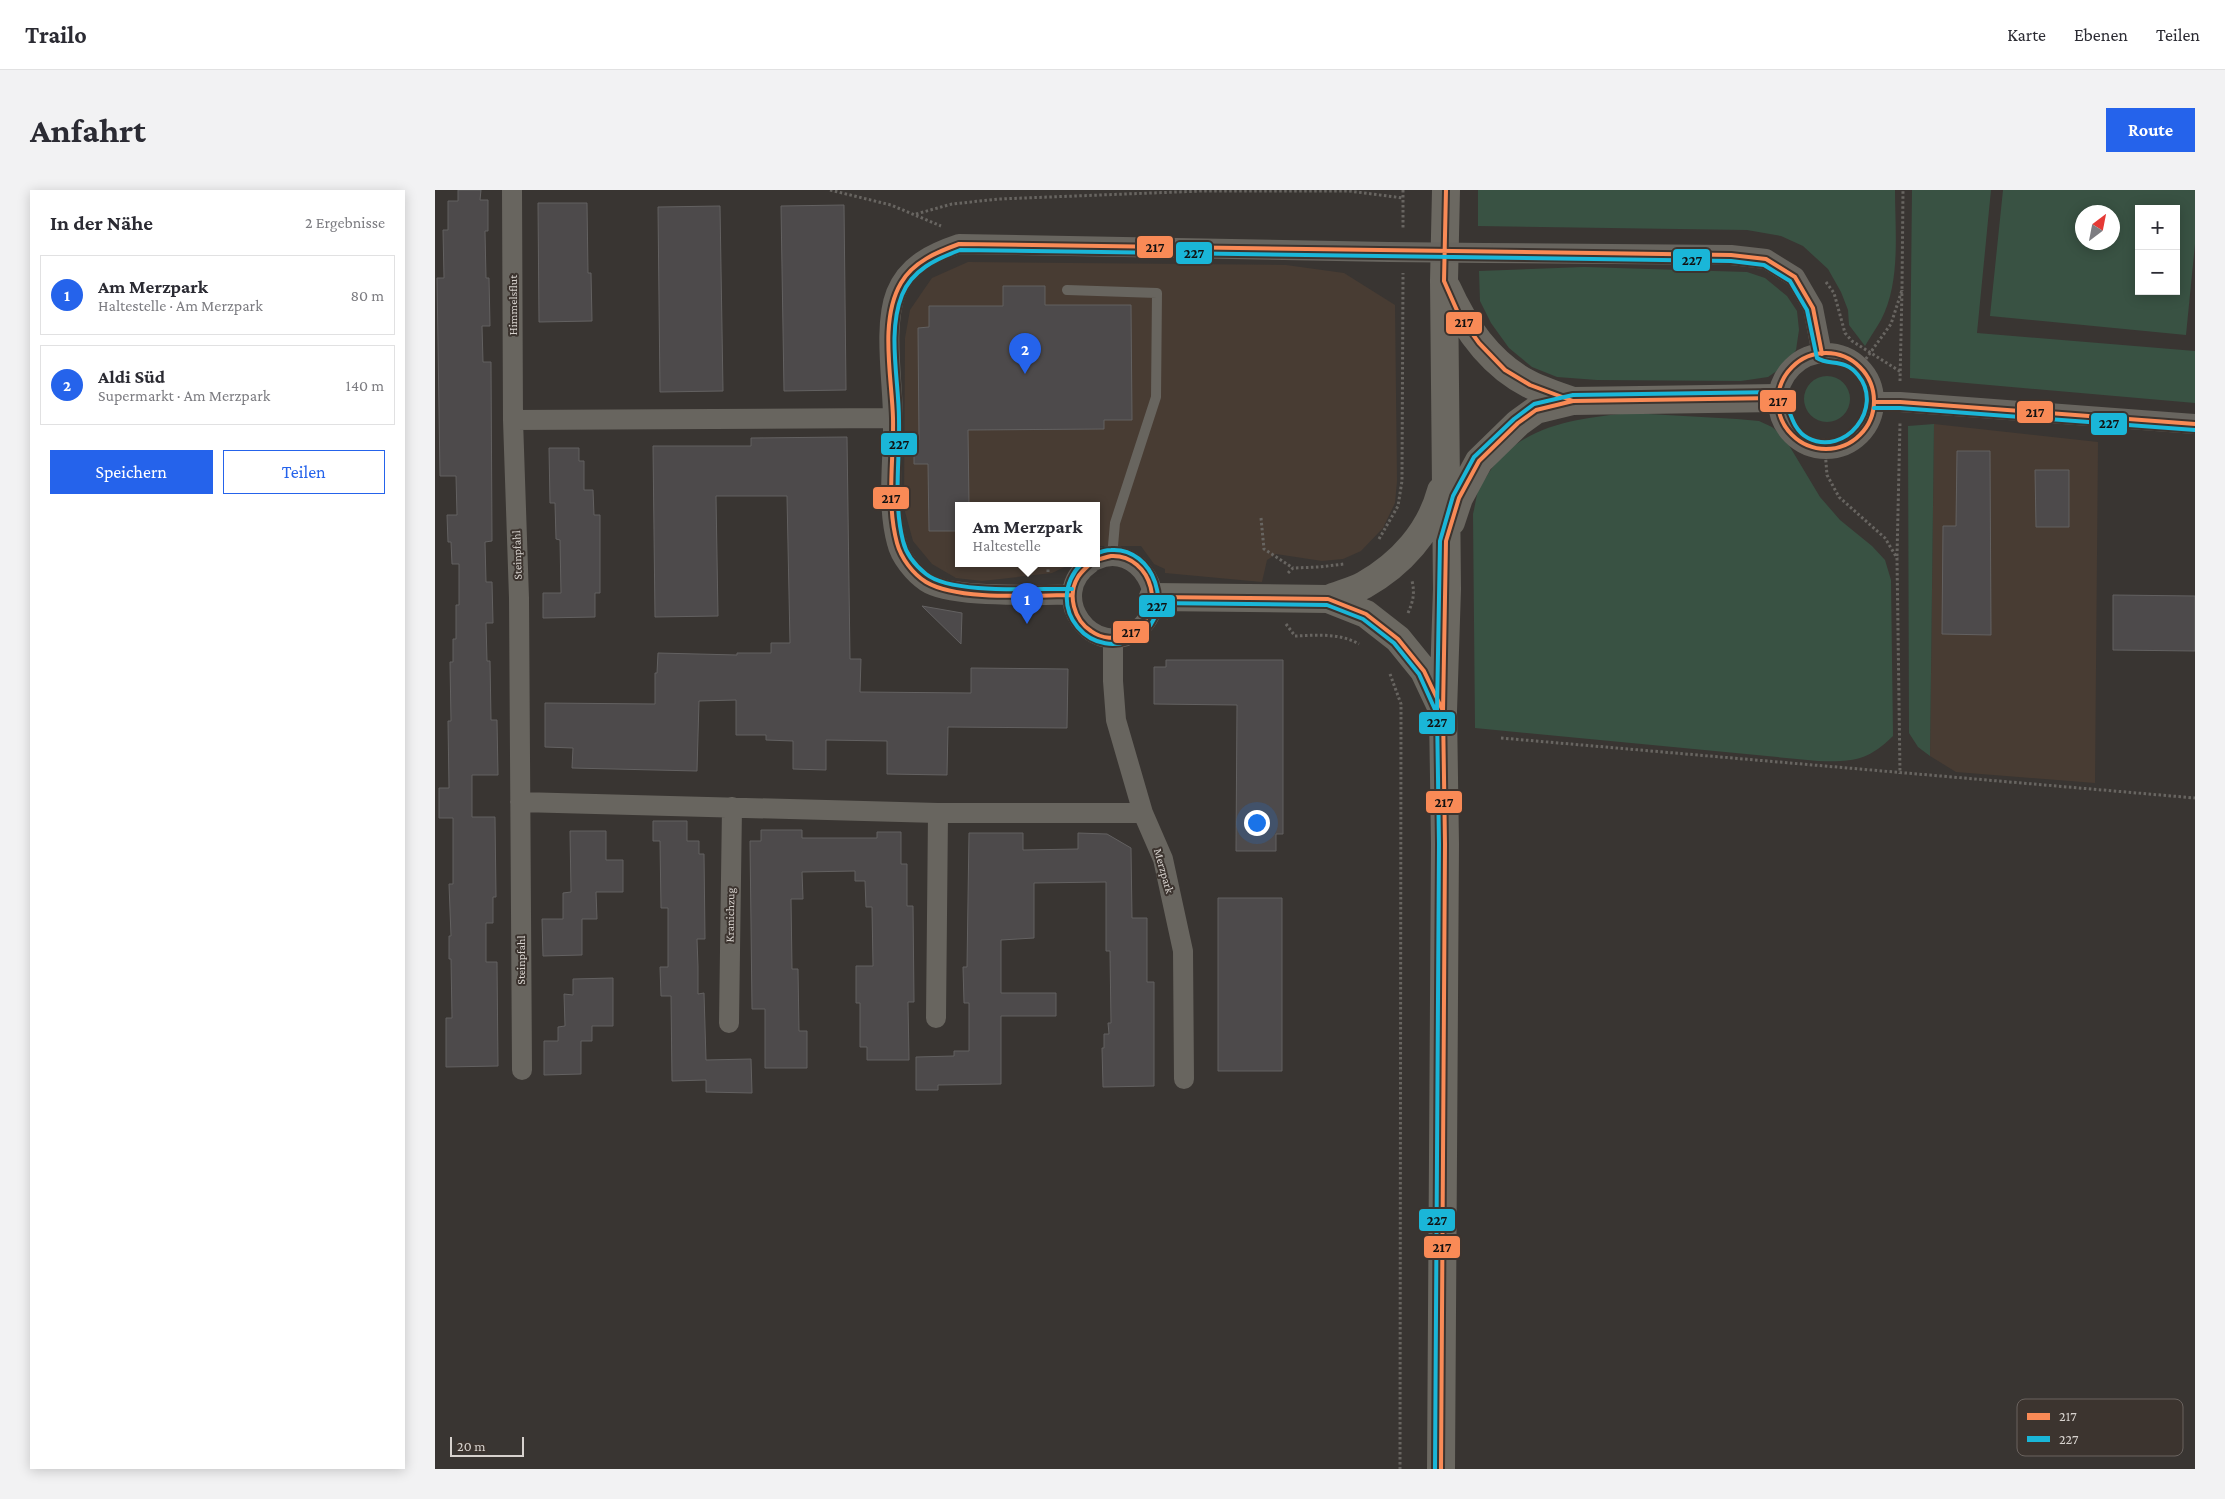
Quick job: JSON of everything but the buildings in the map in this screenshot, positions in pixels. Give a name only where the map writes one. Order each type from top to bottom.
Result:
[{"type":"main road","points":[[1441,1469],[1445,854],[1443,711],[1446,541],[1444,281],[1446,190]]},
{"type":"main road","points":[[1444,281],[1459,315],[1479,343],[1505,370],[1530,385],[1573,401]]},
{"type":"main road","points":[[1446,541],[1459,498],[1479,462],[1518,423],[1537,410],[1573,401],[1777,398]]},
{"type":"main road","points":[[1328,599],[1364,585],[1397,561],[1419,539],[1436,508],[1445,473]]},
{"type":"main road","points":[[1153,597],[1328,599],[1366,614],[1398,639],[1424,671],[1443,711]]},
{"type":"street","name":"Himmelsflut","points":[[512,190],[513,420]]},
{"type":"street","points":[[1072,595],[949,592],[926,582],[910,567],[897,545],[891,516],[893,418],[891,314],[896,293],[908,272],[923,258],[959,244],[1389,252],[1731,255],[1766,259],[1795,277],[1813,308],[1821,354]]},
{"type":"street","points":[[1821,354],[1842,356],[1860,368],[1868,378],[1874,402],[1870,420],[1859,436],[1843,446],[1825,450],[1806,445],[1790,433],[1780,417],[1777,398],[1782,381],[1792,367],[1805,358],[1821,354]]},
{"type":"street","points":[[1874,402],[1910,402],[2195,424]]},
{"type":"street","points":[[513,420],[893,418]]},
{"type":"street","name":"Steinpfahl","points":[[513,420],[519,598],[522,1070]]},
{"type":"street","points":[[1086,567],[1080,572],[1074,583],[1072,595],[1073,608],[1083,625],[1100,636],[1113,638],[1125,636],[1137,630],[1146,621],[1152,610],[1151,584],[1145,573],[1136,564],[1125,558],[1104,558]]},
{"type":"street","name":"Merzpark","points":[[1113,638],[1113,681],[1116,720],[1143,813],[1163,859],[1183,951],[1184,1079]]},
{"type":"street","points":[[520,802],[938,813],[1143,813]]},
{"type":"street","name":"Kranichzug","points":[[729,1023],[732,807]]},
{"type":"street","points":[[936,1018],[938,813]]},
{"type":"lane","points":[[1067,290],[1157,293],[1157,397],[1104,558]]},
{"type":"path","points":[[830,190],[891,205],[944,227]]},
{"type":"path","points":[[1403,190],[1403,237]]},
{"type":"path","points":[[1860,368],[1891,324],[1902,290],[1903,190]]},
{"type":"path","points":[[915,214],[952,204],[999,199],[1202,191],[1349,191],[1403,198]]},
{"type":"path","points":[[1378,541],[1398,506],[1402,481],[1403,266]]},
{"type":"path","points":[[1825,450],[1827,475],[1839,497],[1885,538],[1897,558],[1900,774]]},
{"type":"path","points":[[1261,518],[1264,549],[1293,568]]},
{"type":"path","points":[[1385,667],[1391,675],[1401,704],[1400,1469]]},
{"type":"path","points":[[1501,738],[2195,798]]},
{"type":"shaded area","points":[[968,262],[1286,265],[1344,273],[1395,305],[1397,481],[1395,503],[1383,528],[1361,551],[1343,559],[1322,561],[1276,554],[1267,560],[1262,582],[1165,573],[1165,569],[1154,564],[1141,546],[1100,546],[1100,502],[955,502],[955,567],[1065,567],[1052,573],[982,581],[956,578],[932,564],[913,541],[904,508],[905,338],[910,310],[932,278]]},
{"type":"shaded area","points":[[1934,424],[2098,442],[2095,783],[1956,772],[1930,756]]},
{"type":"green space","points":[[1478,190],[1895,190],[1896,239],[1892,289],[1881,320],[1865,346],[1849,325],[1848,310],[1841,292],[1828,269],[1803,246],[1781,236],[1747,230],[1478,226]]},
{"type":"green space","points":[[1912,190],[1991,190],[1977,333],[2195,351],[2195,403],[1910,378]]},
{"type":"green space","points":[[2003,190],[2195,190],[2195,244],[2186,335],[1990,316]]},
{"type":"green space","points":[[1584,267],[1747,272],[1765,278],[1787,296],[1797,311],[1799,330],[1796,350],[1784,366],[1768,377],[1741,381],[1597,380],[1557,377],[1532,367],[1509,348],[1491,323],[1480,301],[1479,271]]},
{"type":"green space","points":[[1827,376],[1840,380],[1846,386],[1850,399],[1846,412],[1840,418],[1827,422],[1814,418],[1808,412],[1804,399],[1808,386],[1814,380]]},
{"type":"green space","points":[[1631,413],[1759,421],[1772,427],[1784,437],[1820,497],[1840,520],[1872,546],[1885,560],[1891,580],[1893,736],[1876,751],[1850,760],[1818,761],[1475,728],[1473,514],[1479,489],[1501,458],[1516,444],[1533,434],[1570,422]]},
{"type":"green space","points":[[1934,424],[1930,756],[1918,747],[1909,733],[1908,426]]},
{"type":"transit line","name":"217","points":[[1446,190],[1444,281],[1459,315],[1479,343],[1505,370],[1530,385],[1573,401]]},
{"type":"transit line","name":"217","points":[[1072,595],[997,596],[957,592],[940,588],[921,579],[912,570],[901,554],[897,543],[891,497],[893,418],[888,349],[890,314],[894,298],[901,283],[912,269],[934,254],[959,244],[1731,255],[1766,259],[1795,277],[1813,308],[1822,354]]},
{"type":"transit line","name":"227","points":[[1072,589],[975,588],[938,581],[919,567],[904,546],[898,511],[899,405],[894,341],[895,325],[902,295],[906,286],[918,272],[942,257],[960,250],[1731,261],[1764,265],[1790,281],[1807,310],[1817,358],[1848,366],[1858,375],[1865,388],[1867,401],[1864,414],[1857,426],[1847,435],[1835,441],[1822,442],[1808,438],[1801,433],[1793,421],[1785,400],[1778,392],[1573,395],[1534,404],[1514,419],[1474,457],[1453,496],[1440,541],[1437,711],[1439,844],[1435,1469]]},
{"type":"transit line","name":"217","points":[[1826,353],[1844,357],[1860,367],[1870,383],[1874,401],[1870,419],[1860,435],[1844,445],[1826,449],[1808,445],[1792,435],[1782,419],[1778,401],[1782,383],[1792,367],[1808,357],[1826,353]]},
{"type":"transit line","name":"217","points":[[1441,1469],[1445,844],[1443,711],[1446,541],[1459,498],[1479,461],[1518,423],[1536,410],[1573,401],[1777,398]]},
{"type":"transit line","name":"217","points":[[1874,402],[1900,402],[2195,424]]},
{"type":"transit line","name":"227","points":[[1874,408],[1900,408],[2195,430]]},
{"type":"transit line","name":"227","points":[[1079,567],[1071,580],[1067,597],[1070,613],[1078,627],[1090,638],[1105,643],[1122,643],[1140,635],[1151,624],[1157,611],[1158,597],[1155,582],[1149,569],[1139,559],[1126,552],[1109,550],[1100,552]]},
{"type":"transit line","name":"217","points":[[1087,567],[1079,575],[1073,591],[1074,607],[1080,620],[1091,631],[1100,636],[1114,638],[1128,634],[1141,625],[1149,614],[1152,600],[1151,587],[1137,565],[1125,558],[1111,556],[1100,559]]},
{"type":"transit line","name":"217","points":[[1153,597],[1328,599],[1366,614],[1398,639],[1424,671],[1443,711]]},
{"type":"transit line","name":"227","points":[[1153,603],[1327,605],[1363,619],[1394,643],[1419,674],[1437,714]]},
{"type":"place","name":"Aldi Süd","points":[[1025,374]]},
{"type":"place","name":"Am Merzpark","points":[[1027,624]]}]
